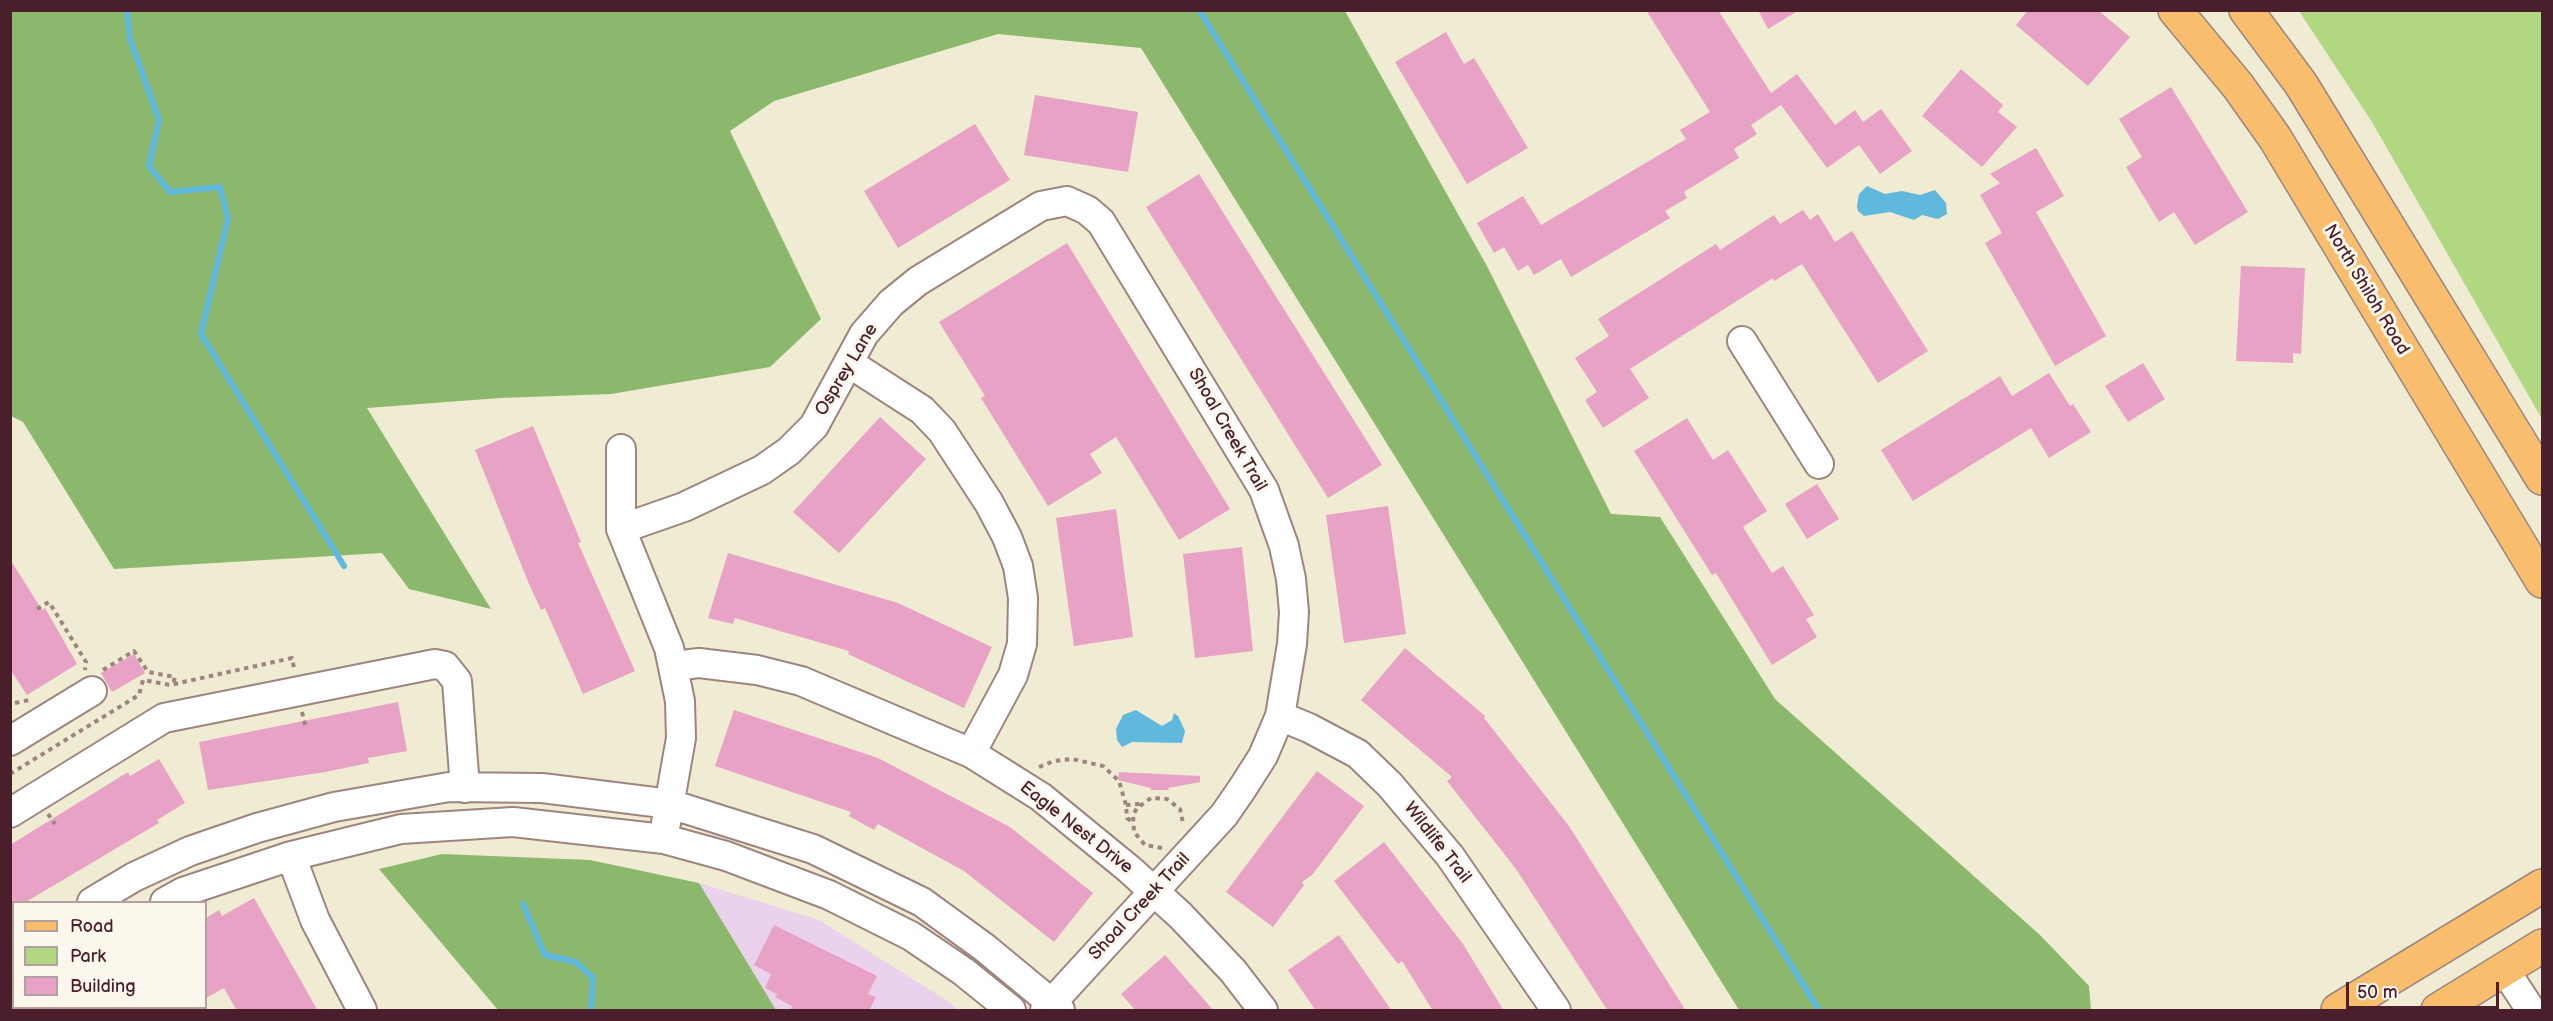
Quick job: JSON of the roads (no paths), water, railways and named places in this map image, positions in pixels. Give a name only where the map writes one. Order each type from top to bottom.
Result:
[{"type":"main road","name":"North Shiloh Road","points":[[2175,10],[2238,86],[2275,138],[2542,581]]},
{"type":"main road","points":[[2246,10],[2301,84],[2542,478]]},
{"type":"main road","points":[[2338,1011],[2539,888]]},
{"type":"main road","points":[[2379,1011],[2496,928],[2539,888]]},
{"type":"main road","points":[[2438,1011],[2542,946]]},
{"type":"street","name":"Osprey Lane","points":[[621,529],[684,507],[762,470],[789,451],[814,426],[864,334],[891,303],[918,281],[1041,206],[1067,201]]},
{"type":"street","name":"Shoal Creek Trail","points":[[1053,1008],[1153,890],[1224,815],[1263,756],[1280,716],[1287,685],[1294,612],[1284,546],[1264,490],[1101,222],[1087,210],[1067,201]]},
{"type":"street","points":[[1742,341],[1819,464]]},
{"type":"street","points":[[849,363],[921,410],[942,431],[989,503],[1007,537],[1017,566],[1023,597],[1022,644],[1013,675],[971,753]]},
{"type":"street","points":[[621,449],[621,529],[660,623],[674,666],[680,700],[681,738],[664,839]]},
{"type":"street","name":"Eagle Nest Drive","points":[[674,666],[699,663],[757,670],[801,681],[971,753],[1041,797],[1153,890],[1233,971],[1263,1011]]},
{"type":"street","points":[[10,813],[164,718],[435,664],[445,666],[457,681],[465,788]]},
{"type":"street","points":[[14,725],[89,677]]},
{"type":"street","name":"Wildlife Trail","points":[[1280,716],[1309,728],[1358,754],[1390,785],[1450,856],[1556,1011]]},
{"type":"street","points":[[95,901],[134,877],[181,856],[257,828],[356,802],[449,787],[542,788],[670,804],[813,849],[922,902],[1053,1008]]},
{"type":"street","points":[[168,901],[183,892],[291,856],[401,829],[513,822],[664,839],[726,856],[829,895],[911,936],[964,972],[1011,1011]]},
{"type":"street","points":[[291,856],[315,920],[362,1011]]},
{"type":"street","points":[[2504,969],[2531,1011]]},
{"type":"water","points":[[1867,186],[1885,194],[1902,191],[1920,195],[1935,190],[1946,203],[1947,214],[1938,219],[1922,215],[1914,220],[1890,212],[1864,216],[1858,211],[1857,206],[1859,194]]},
{"type":"water","points":[[1136,710],[1162,726],[1172,720],[1174,713],[1178,716],[1185,731],[1182,743],[1132,742],[1122,747],[1117,740],[1116,729],[1123,715]]},
{"type":"waterway","points":[[127,10],[130,39],[159,120],[149,166],[170,192],[220,187],[228,218],[201,334],[344,566]]},
{"type":"waterway","points":[[1199,10],[1819,1010]]},
{"type":"waterway","points":[[523,904],[545,955],[576,962],[593,978],[591,1010]]}]
